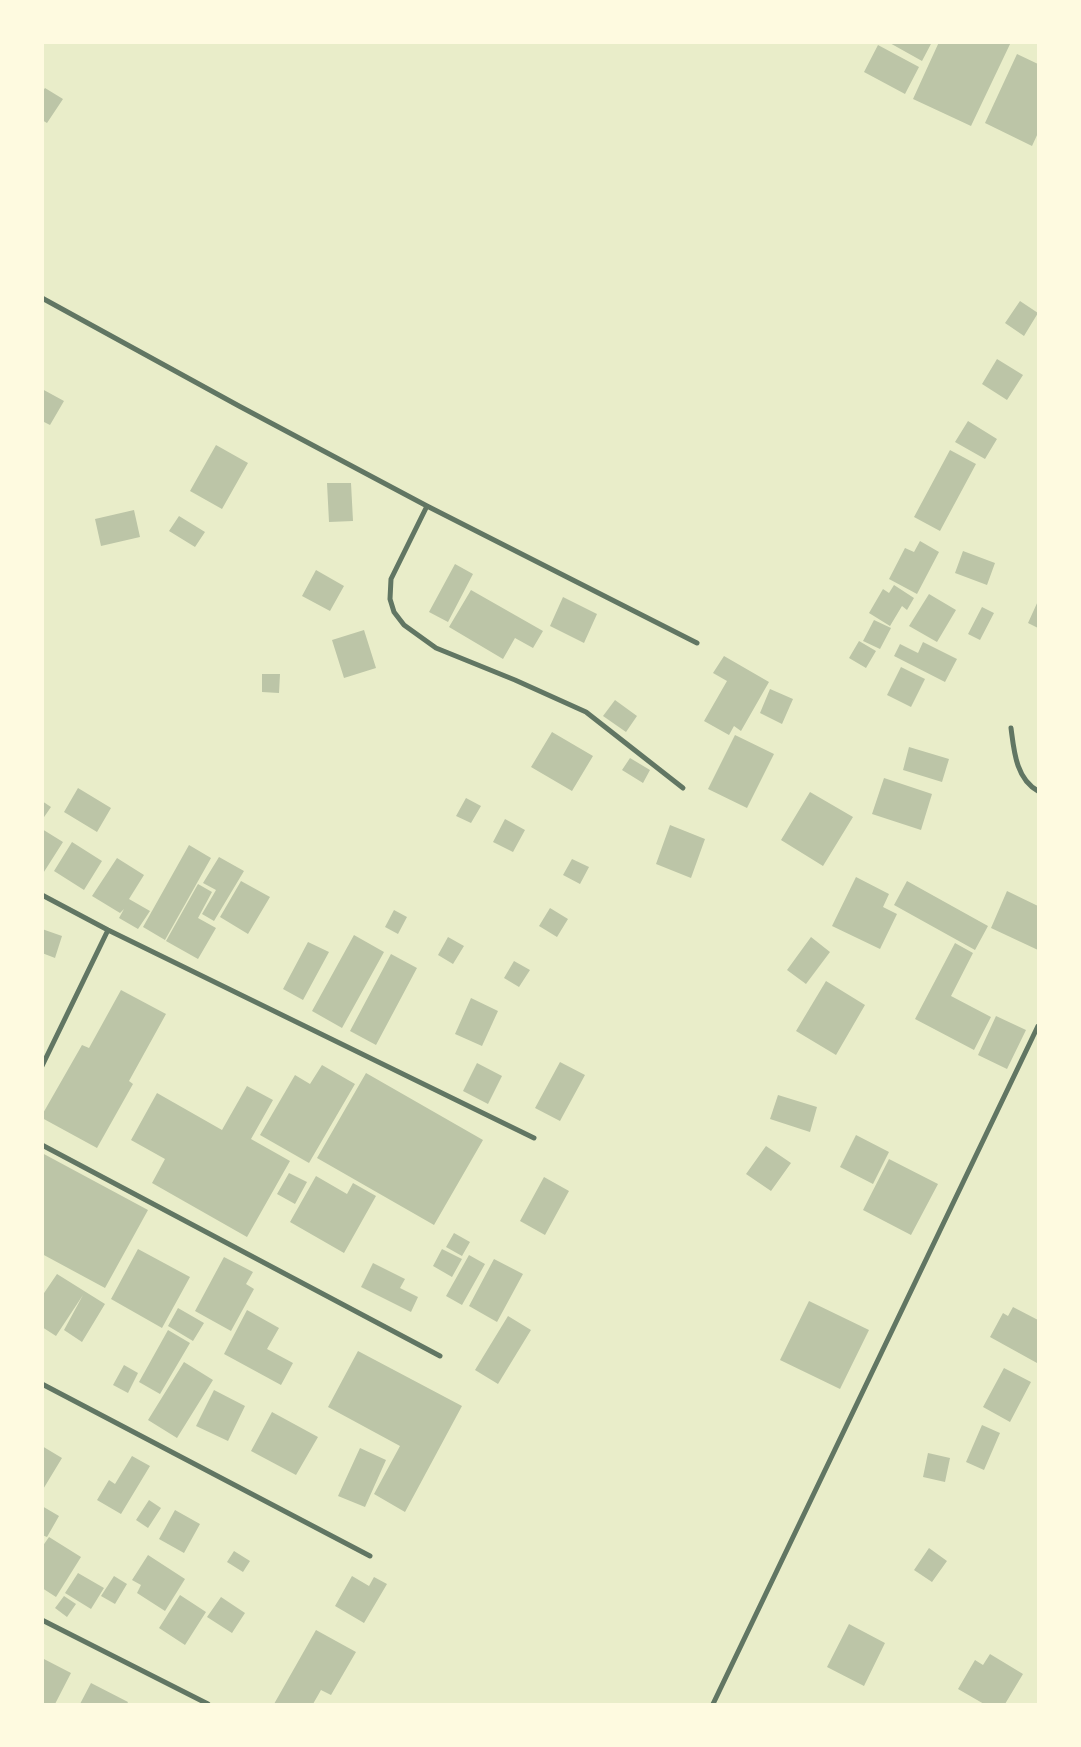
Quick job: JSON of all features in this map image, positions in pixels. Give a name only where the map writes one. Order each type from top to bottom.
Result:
[{"type":"street","points":[[42,298],[238,406],[427,506],[697,643]]},
{"type":"street","points":[[427,506],[391,579],[390,599],[394,612],[404,625],[436,648],[516,680],[586,712],[684,788]]},
{"type":"street","points":[[1011,728],[1015,760],[1029,786],[1038,791]]},
{"type":"street","points":[[42,895],[108,930],[534,1138]]},
{"type":"street","points":[[42,1066],[108,930]]},
{"type":"street","points":[[713,1704],[1038,1026]]},
{"type":"street","points":[[42,1145],[440,1356]]},
{"type":"street","points":[[42,1384],[370,1556]]},
{"type":"street","points":[[42,1620],[208,1704]]},
{"type":"building","points":[[888,42],[932,42],[922,61]]},
{"type":"building","points":[[939,42],[1011,42],[971,126],[913,99]]},
{"type":"building","points":[[878,45],[919,67],[905,94],[864,72]]},
{"type":"building","points":[[1017,54],[1038,64],[1038,133],[1032,146],[985,123]]},
{"type":"building","points":[[45,88],[63,99],[47,123],[42,120],[42,92]]},
{"type":"building","points":[[1020,301],[1038,313],[1024,336],[1005,323]]},
{"type":"building","points":[[997,359],[1023,375],[1007,400],[982,384]]},
{"type":"building","points":[[42,389],[64,401],[50,425],[42,421]]},
{"type":"building","points":[[968,421],[997,439],[985,459],[955,442]]},
{"type":"building","points":[[216,445],[248,463],[222,509],[190,491]]},
{"type":"building","points":[[950,450],[976,464],[940,531],[914,517]]},
{"type":"building","points":[[327,483],[351,483],[353,521],[329,522]]},
{"type":"building","points":[[134,510],[140,537],[101,546],[95,519]]},
{"type":"building","points":[[179,516],[205,532],[195,547],[169,531]]},
{"type":"building","points":[[920,541],[939,552],[917,594],[889,579],[905,548],[914,552]]},
{"type":"building","points":[[963,551],[995,563],[987,585],[955,573]]},
{"type":"building","points":[[455,564],[473,574],[448,622],[429,612]]},
{"type":"building","points":[[316,570],[344,586],[330,611],[302,596]]},
{"type":"building","points":[[894,585],[914,598],[907,610],[902,606],[890,626],[869,613],[883,589],[889,593]]},
{"type":"building","points":[[471,590],[543,631],[533,648],[515,638],[503,659],[449,627]]},
{"type":"building","points":[[929,594],[956,610],[937,642],[909,626]]},
{"type":"building","points":[[563,597],[597,614],[584,643],[550,626]]},
{"type":"building","points":[[1038,601],[1038,628],[1028,623]]},
{"type":"building","points":[[982,607],[994,613],[980,640],[968,634]]},
{"type":"building","points":[[874,620],[891,628],[880,649],[863,641]]},
{"type":"building","points":[[364,630],[376,668],[344,678],[332,640]]},
{"type":"building","points":[[859,641],[876,651],[866,668],[849,658]]},
{"type":"building","points":[[923,642],[957,659],[945,682],[894,656],[900,644],[918,653]]},
{"type":"building","points":[[724,656],[769,682],[741,731],[734,726],[729,735],[704,721],[727,681],[713,673]]},
{"type":"building","points":[[901,667],[925,679],[911,707],[887,695]]},
{"type":"building","points":[[262,674],[280,674],[279,693],[262,692]]},
{"type":"building","points":[[770,689],[793,699],[782,724],[760,713]]},
{"type":"building","points":[[615,700],[637,716],[626,732],[603,716]]},
{"type":"building","points":[[552,732],[593,756],[572,791],[531,767]]},
{"type":"building","points":[[735,735],[774,754],[747,808],[708,789]]},
{"type":"building","points":[[909,747],[949,759],[942,782],[903,770]]},
{"type":"building","points":[[630,758],[650,770],[643,783],[622,770]]},
{"type":"building","points":[[884,778],[932,794],[921,830],[872,814]]},
{"type":"building","points":[[78,788],[111,808],[97,832],[64,812]]},
{"type":"building","points":[[810,792],[853,817],[823,866],[781,840]]},
{"type":"building","points":[[466,798],[481,806],[471,823],[456,816]]},
{"type":"building","points":[[42,801],[51,807],[42,820]]},
{"type":"building","points":[[505,819],[525,830],[513,852],[493,842]]},
{"type":"building","points":[[670,825],[705,839],[691,878],[656,864]]},
{"type":"building","points":[[42,829],[63,842],[42,875]]},
{"type":"building","points":[[72,842],[102,861],[84,890],[54,871]]},
{"type":"building","points":[[189,845],[211,858],[165,940],[143,927]]},
{"type":"building","points":[[219,857],[244,871],[214,921],[202,914],[216,890],[203,883]]},
{"type":"building","points":[[117,858],[144,875],[129,899],[150,911],[138,929],[119,918],[124,909],[120,913],[92,896]]},
{"type":"building","points":[[572,859],[589,867],[580,884],[563,875]]},
{"type":"building","points":[[856,877],[889,894],[883,907],[897,914],[880,949],[832,926]]},
{"type":"building","points":[[241,881],[270,897],[248,934],[220,917]]},
{"type":"building","points":[[907,881],[988,926],[975,950],[894,905]]},
{"type":"building","points":[[198,884],[212,892],[198,918],[216,928],[198,959],[166,941]]},
{"type":"building","points":[[1007,891],[1038,906],[1038,950],[991,928]]},
{"type":"building","points":[[550,908],[568,919],[557,937],[539,926]]},
{"type":"building","points":[[394,910],[407,917],[398,934],[385,927]]},
{"type":"building","points":[[42,929],[62,936],[55,958],[42,953]]},
{"type":"building","points":[[354,935],[384,952],[342,1028],[312,1011]]},
{"type":"building","points":[[448,937],[464,946],[453,964],[438,955]]},
{"type":"building","points":[[811,937],[830,952],[806,984],[787,970]]},
{"type":"building","points":[[308,942],[329,952],[303,1000],[283,989]]},
{"type":"building","points":[[955,943],[973,953],[951,996],[991,1017],[974,1050],[915,1019]]},
{"type":"building","points":[[391,954],[417,968],[376,1045],[350,1031]]},
{"type":"building","points":[[514,961],[530,970],[519,987],[504,978]]},
{"type":"building","points":[[826,981],[865,1005],[836,1055],[796,1031]]},
{"type":"building","points":[[121,990],[166,1014],[129,1081],[133,1084],[97,1148],[42,1118],[42,1115],[82,1045],[89,1048]]},
{"type":"building","points":[[471,998],[498,1011],[482,1046],[455,1034]]},
{"type":"building","points":[[996,1016],[1026,1030],[1007,1069],[978,1055]]},
{"type":"building","points":[[560,1062],[585,1075],[560,1121],[535,1108]]},
{"type":"building","points":[[477,1063],[502,1076],[488,1104],[463,1091]]},
{"type":"building","points":[[322,1065],[355,1084],[309,1163],[260,1135],[295,1075],[310,1084]]},
{"type":"building","points":[[366,1073],[483,1140],[434,1225],[317,1158]]},
{"type":"building","points":[[247,1086],[273,1100],[251,1139],[290,1161],[247,1237],[152,1183],[165,1159],[131,1140],[157,1093],[222,1130]]},
{"type":"building","points":[[778,1095],[817,1107],[810,1132],[770,1119]]},
{"type":"building","points":[[856,1135],[889,1152],[873,1184],[840,1167]]},
{"type":"building","points":[[766,1146],[791,1163],[771,1191],[746,1174]]},
{"type":"building","points":[[42,1153],[148,1210],[105,1288],[42,1254]]},
{"type":"building","points":[[889,1159],[938,1184],[911,1235],[863,1210]]},
{"type":"building","points":[[289,1173],[307,1182],[295,1204],[277,1194]]},
{"type":"building","points":[[316,1176],[347,1194],[353,1183],[376,1196],[344,1253],[290,1222]]},
{"type":"building","points":[[544,1177],[569,1191],[545,1235],[520,1221]]},
{"type":"building","points":[[454,1233],[470,1242],[462,1256],[446,1247]]},
{"type":"building","points":[[138,1249],[190,1277],[162,1328],[111,1299]]},
{"type":"building","points":[[442,1249],[462,1259],[452,1277],[433,1266]]},
{"type":"building","points":[[469,1255],[485,1264],[462,1305],[446,1296]]},
{"type":"building","points":[[224,1257],[253,1272],[246,1284],[254,1289],[231,1331],[195,1311]]},
{"type":"building","points":[[494,1259],[523,1274],[497,1322],[469,1306]]},
{"type":"building","points":[[373,1263],[405,1279],[400,1288],[418,1297],[411,1312],[361,1287]]},
{"type":"building","points":[[57,1274],[105,1304],[82,1342],[64,1330],[83,1295],[56,1336],[42,1327],[42,1296]]},
{"type":"building","points":[[809,1301],[869,1330],[840,1389],[780,1360]]},
{"type":"building","points":[[1013,1307],[1038,1320],[1037,1363],[990,1337],[1003,1313],[1008,1316]]},
{"type":"building","points":[[178,1308],[204,1323],[193,1341],[168,1326]]},
{"type":"building","points":[[247,1310],[279,1328],[267,1349],[293,1363],[281,1385],[224,1354]]},
{"type":"building","points":[[508,1316],[531,1330],[498,1384],[475,1370]]},
{"type":"building","points":[[168,1330],[190,1343],[160,1394],[139,1382]]},
{"type":"building","points":[[358,1351],[462,1406],[405,1512],[374,1494],[400,1446],[328,1407]]},
{"type":"building","points":[[184,1362],[213,1380],[177,1438],[148,1420]]},
{"type":"building","points":[[124,1365],[138,1373],[128,1393],[113,1385]]},
{"type":"building","points":[[1004,1368],[1031,1382],[1010,1422],[983,1407]]},
{"type":"building","points":[[214,1390],[245,1406],[228,1441],[196,1426]]},
{"type":"building","points":[[272,1412],[318,1437],[296,1475],[251,1451]]},
{"type":"building","points":[[982,1425],[1000,1433],[984,1470],[966,1462]]},
{"type":"building","points":[[42,1446],[62,1458],[42,1491]]},
{"type":"building","points":[[360,1448],[386,1460],[365,1507],[338,1496]]},
{"type":"building","points":[[928,1453],[950,1458],[945,1482],[923,1477]]},
{"type":"building","points":[[132,1456],[150,1466],[121,1514],[97,1500],[109,1480],[115,1484]]},
{"type":"building","points":[[149,1500],[161,1508],[148,1528],[136,1520]]},
{"type":"building","points":[[42,1506],[59,1516],[47,1537],[42,1535]]},
{"type":"building","points":[[175,1510],[200,1524],[184,1553],[159,1539]]},
{"type":"building","points":[[49,1537],[81,1557],[56,1597],[42,1588],[42,1547]]},
{"type":"building","points":[[929,1548],[947,1561],[932,1582],[914,1570]]},
{"type":"building","points":[[234,1551],[250,1561],[243,1572],[227,1562]]},
{"type":"building","points":[[148,1555],[185,1579],[165,1611],[137,1593],[141,1585],[132,1580]]},
{"type":"building","points":[[78,1573],[104,1588],[91,1609],[65,1593]]},
{"type":"building","points":[[114,1576],[127,1584],[115,1604],[101,1596]]},
{"type":"building","points":[[352,1576],[369,1586],[374,1577],[387,1584],[364,1623],[335,1606]]},
{"type":"building","points":[[180,1595],[206,1612],[185,1645],[159,1628]]},
{"type":"building","points":[[64,1596],[76,1604],[67,1617],[55,1608]]},
{"type":"building","points":[[221,1597],[245,1613],[232,1633],[207,1617]]},
{"type":"building","points":[[849,1624],[885,1643],[864,1686],[827,1667]]},
{"type":"building","points":[[316,1630],[356,1652],[331,1695],[321,1690],[313,1704],[274,1704]]},
{"type":"building","points":[[990,1654],[1023,1674],[1005,1704],[984,1704],[958,1689],[975,1660],[983,1665]]},
{"type":"building","points":[[42,1658],[71,1673],[55,1704],[42,1704]]},
{"type":"building","points":[[91,1683],[128,1702],[127,1704],[80,1704]]}]
